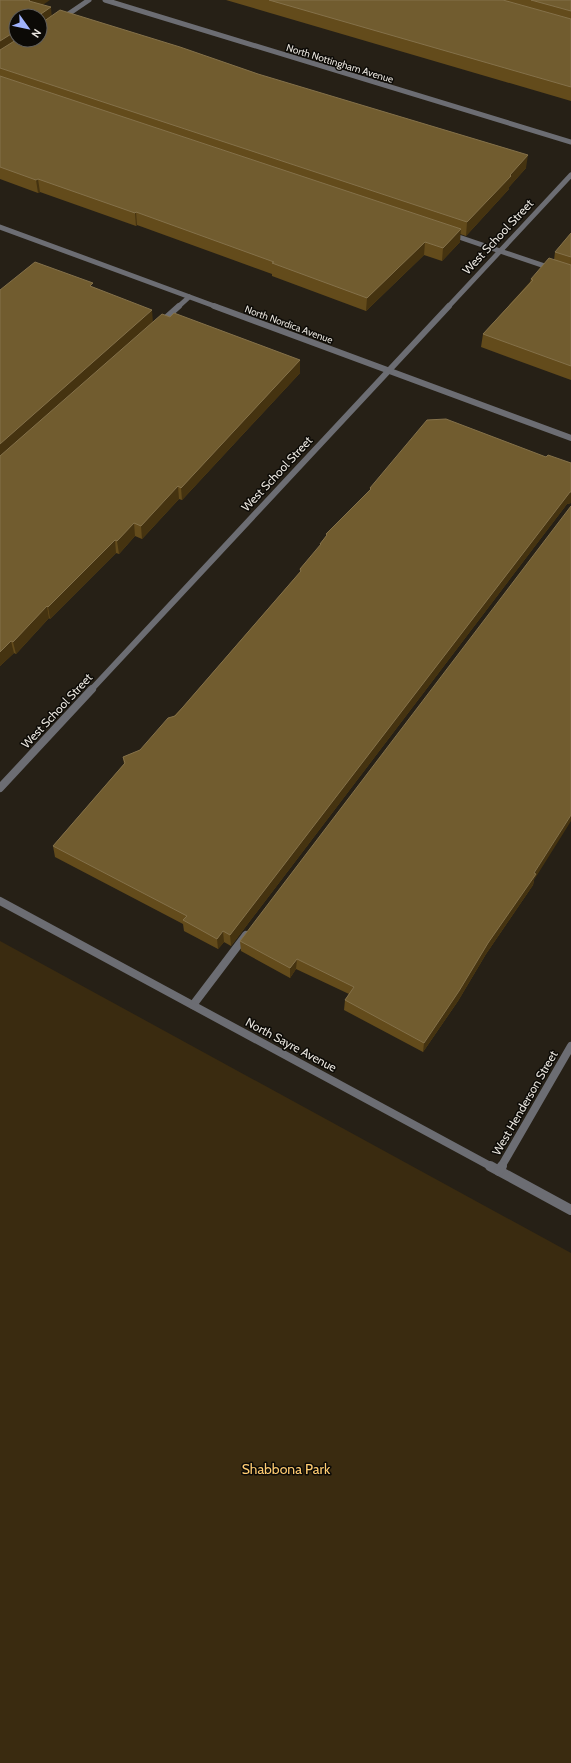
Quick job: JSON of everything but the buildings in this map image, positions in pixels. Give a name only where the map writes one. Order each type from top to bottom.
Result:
[{"type":"street","points":[[57,21],[88,0]]},
{"type":"street","name":"North Nottingham Avenue","points":[[105,0],[571,142]]},
{"type":"street","name":"West School Street","points":[[0,788],[571,175]]},
{"type":"street","name":"North Nordica Avenue","points":[[0,227],[571,438]]},
{"type":"street","points":[[0,234],[7,229]]},
{"type":"street","points":[[442,232],[571,275]]},
{"type":"street","points":[[153,328],[189,297]]},
{"type":"street","name":"North Sayre Avenue","points":[[0,901],[571,1210]]},
{"type":"street","points":[[193,1006],[250,930]]},
{"type":"street","name":"West Henderson Street","points":[[499,1171],[571,1046]]},
{"type":"green space","name":"Shabbona Park","points":[[0,941],[571,1253],[571,1763],[0,1763]]}]
